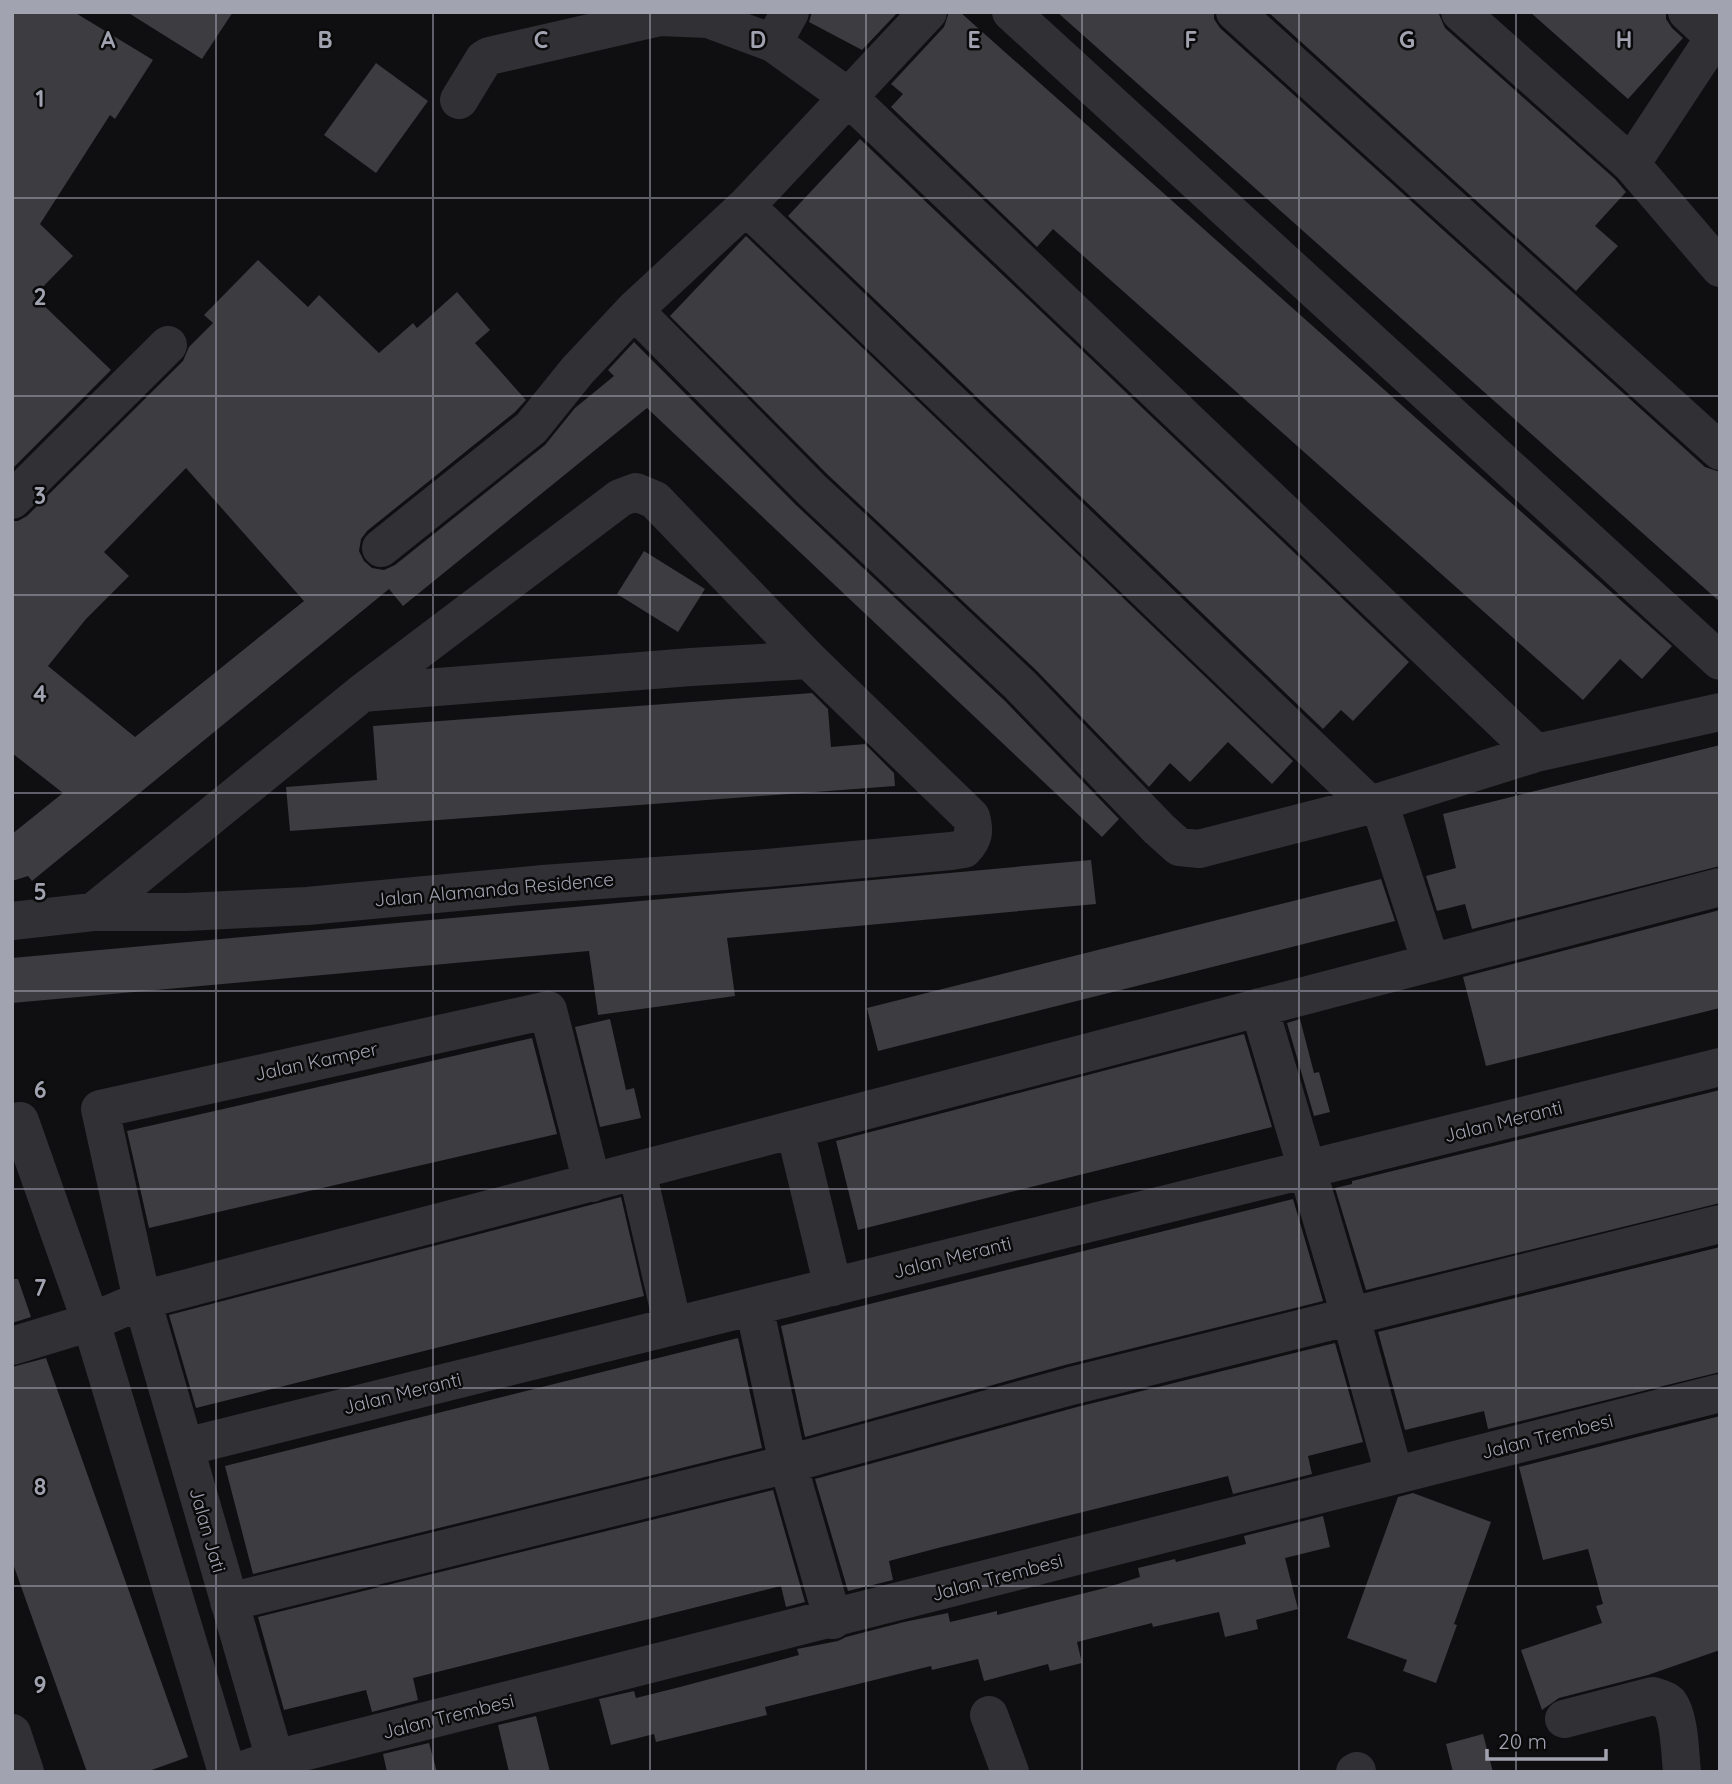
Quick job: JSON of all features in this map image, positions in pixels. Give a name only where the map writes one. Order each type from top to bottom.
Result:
[{"type":"street","points":[[382,548],[531,428],[577,371],[634,310],[746,206],[928,12]]},
{"type":"street","points":[[1011,12],[1720,661]]},
{"type":"street","points":[[1235,12],[1720,451]]},
{"type":"street","points":[[1460,12],[1630,164],[1720,268]]},
{"type":"street","points":[[1630,164],[1717,34],[1687,12]]},
{"type":"street","points":[[459,100],[484,59],[489,56],[660,17],[708,19],[782,28],[847,96],[1536,753]]},
{"type":"street","points":[[746,206],[1375,804],[1431,963]]},
{"type":"street","points":[[634,310],[812,490],[1020,685],[1179,847],[1199,849],[1375,804],[1536,753],[1720,712]]},
{"type":"street","points":[[12,500],[168,345]]},
{"type":"street","points":[[93,912],[362,693],[620,498],[636,492],[655,500],[809,660]]},
{"type":"street","points":[[362,693],[809,660]]},
{"type":"street","name":"Jalan Alamanda Residence","points":[[12,921],[93,912],[186,912],[307,906],[964,849],[975,830],[971,817],[809,660]]},
{"type":"street","points":[[12,1346],[91,1322],[142,1300],[1720,887]]},
{"type":"street","points":[[1259,1007],[1394,1474]]},
{"type":"street","name":"Jalan Kamper","points":[[142,1300],[100,1110],[131,1101],[548,1010],[592,1182]]},
{"type":"street","name":"Jalan Meranti","points":[[185,1447],[1720,1067]]},
{"type":"street","points":[[20,1121],[91,1322],[227,1772]]},
{"type":"street","points":[[795,1129],[833,1287]]},
{"type":"street","points":[[637,1171],[673,1326]]},
{"type":"street","points":[[229,1602],[788,1464],[1071,1386],[1720,1224]]},
{"type":"street","name":"Jalan Jati","points":[[142,1300],[275,1759]]},
{"type":"street","points":[[754,1306],[788,1464],[833,1620]]},
{"type":"street","name":"Jalan Trembesi","points":[[237,1772],[275,1759],[833,1620],[1394,1474],[1720,1393]]},
{"type":"street","points":[[1564,1719],[1653,1696],[1662,1698],[1670,1704],[1678,1731],[1682,1772]]},
{"type":"street","points":[[989,1715],[1010,1772]]},
{"type":"street","points":[[12,1733],[25,1772]]},
{"type":"building","points":[[12,12],[74,12],[153,60],[115,119],[110,115],[40,224],[73,256],[34,296],[111,370],[12,469]]},
{"type":"building","points":[[127,12],[233,12],[202,59]]},
{"type":"building","points":[[812,12],[898,12],[862,50],[809,22]]},
{"type":"building","points":[[949,12],[960,12],[1672,646],[1642,679],[1620,659],[1583,700],[1053,229],[1037,247],[891,107],[903,94],[891,84],[944,27]]},
{"type":"building","points":[[1057,12],[1214,12],[1214,19],[1220,28],[1705,467],[1720,472],[1720,602]]},
{"type":"building","points":[[1268,12],[1438,12],[1445,28],[1615,179],[1626,192],[1595,226],[1618,246],[1576,291]]},
{"type":"building","points":[[1530,12],[1666,12],[1666,19],[1683,38],[1628,99]]},
{"type":"building","points":[[376,63],[428,101],[376,173],[324,135]]},
{"type":"building","points":[[860,139],[1409,662],[1353,721],[1341,710],[1323,729],[788,216]]},
{"type":"building","points":[[746,236],[1293,761],[1272,784],[1228,742],[1190,782],[1170,763],[1149,787],[1035,669],[827,474],[670,316]]},
{"type":"building","points":[[258,260],[308,307],[319,295],[379,353],[413,323],[417,328],[457,292],[490,330],[475,343],[526,400],[515,412],[367,531],[361,539],[359,551],[364,561],[372,568],[384,570],[395,565],[545,445],[575,408],[614,376],[608,370],[634,342],[796,505],[1005,701],[1119,819],[1102,837],[647,408],[403,606],[389,589],[32,881],[28,876],[12,881],[12,834],[63,793],[12,753],[12,521],[27,516],[183,361],[189,347],[213,323],[204,315]],"holes":[[[186,468],[304,601],[135,737],[48,666],[86,619],[129,576],[104,552]]]},
{"type":"building","points":[[644,551],[705,589],[678,632],[617,594]]},
{"type":"building","points":[[812,693],[828,709],[831,747],[865,744],[894,773],[895,786],[290,831],[286,787],[377,780],[373,726]]},
{"type":"building","points":[[1720,745],[1720,866],[1472,929],[1465,904],[1437,911],[1426,876],[1456,868],[1443,814]]},
{"type":"building","points":[[1091,860],[1096,904],[727,938],[735,996],[598,1015],[589,951],[12,1003],[12,958]]},
{"type":"building","points":[[1381,879],[1395,921],[878,1051],[867,1008]]},
{"type":"building","points":[[1720,910],[1720,1008],[1486,1066],[1463,977]]},
{"type":"building","points":[[610,1019],[626,1090],[634,1088],[641,1118],[600,1127],[575,1027]]},
{"type":"building","points":[[1300,1019],[1314,1073],[1319,1072],[1330,1112],[1314,1116],[1287,1023]]},
{"type":"building","points":[[1244,1034],[1272,1127],[858,1230],[836,1141]]},
{"type":"building","points":[[532,1038],[557,1134],[149,1228],[127,1131]]},
{"type":"building","points":[[1720,1090],[1720,1203],[1366,1290],[1335,1188],[1352,1184],[1352,1181]]},
{"type":"building","points":[[621,1197],[644,1296],[196,1408],[169,1315]]},
{"type":"building","points":[[1293,1199],[1323,1301],[1065,1365],[805,1437],[781,1326]]},
{"type":"building","points":[[1720,1247],[1720,1372],[1488,1429],[1484,1411],[1405,1430],[1378,1332]]},
{"type":"building","points":[[12,1279],[18,1279],[31,1317],[12,1323]]},
{"type":"building","points":[[738,1338],[762,1448],[253,1574],[225,1466]]},
{"type":"building","points":[[1335,1343],[1363,1442],[1308,1456],[1312,1474],[1233,1494],[1228,1476],[938,1548],[889,1561],[893,1580],[848,1591],[815,1479],[1077,1407]]},
{"type":"building","points":[[46,1358],[188,1757],[146,1772],[87,1772],[12,1561],[12,1367]]},
{"type":"building","points":[[1720,1416],[1720,1650],[1648,1675],[1559,1698],[1542,1710],[1521,1650],[1602,1623],[1596,1606],[1603,1604],[1588,1549],[1543,1560],[1519,1467]]},
{"type":"building","points":[[773,1490],[805,1602],[786,1607],[781,1586],[413,1678],[418,1700],[372,1712],[366,1690],[284,1710],[258,1617]]},
{"type":"building","points":[[1413,1493],[1491,1522],[1436,1683],[1403,1671],[1407,1660],[1347,1638],[1398,1497]]},
{"type":"building","points":[[1323,1516],[1330,1547],[1285,1558],[1298,1609],[1256,1620],[1258,1629],[1225,1637],[1219,1612],[1153,1627],[1152,1623],[1077,1642],[1082,1663],[1050,1671],[1048,1664],[984,1681],[978,1659],[932,1670],[931,1666],[765,1707],[767,1715],[656,1742],[654,1734],[611,1745],[599,1699],[634,1691],[636,1698],[680,1687],[799,1655],[797,1649],[838,1641],[904,1622],[948,1613],[950,1622],[997,1611],[997,1615],[1105,1588],[1140,1577],[1138,1568],[1175,1559],[1176,1562],[1246,1544],[1244,1536]]},
{"type":"building","points":[[536,1716],[550,1772],[509,1772],[498,1725]]},
{"type":"building","points":[[1483,1734],[1493,1772],[1453,1772],[1446,1744]]},
{"type":"building","points":[[429,1743],[437,1772],[387,1772],[383,1754]]}]
